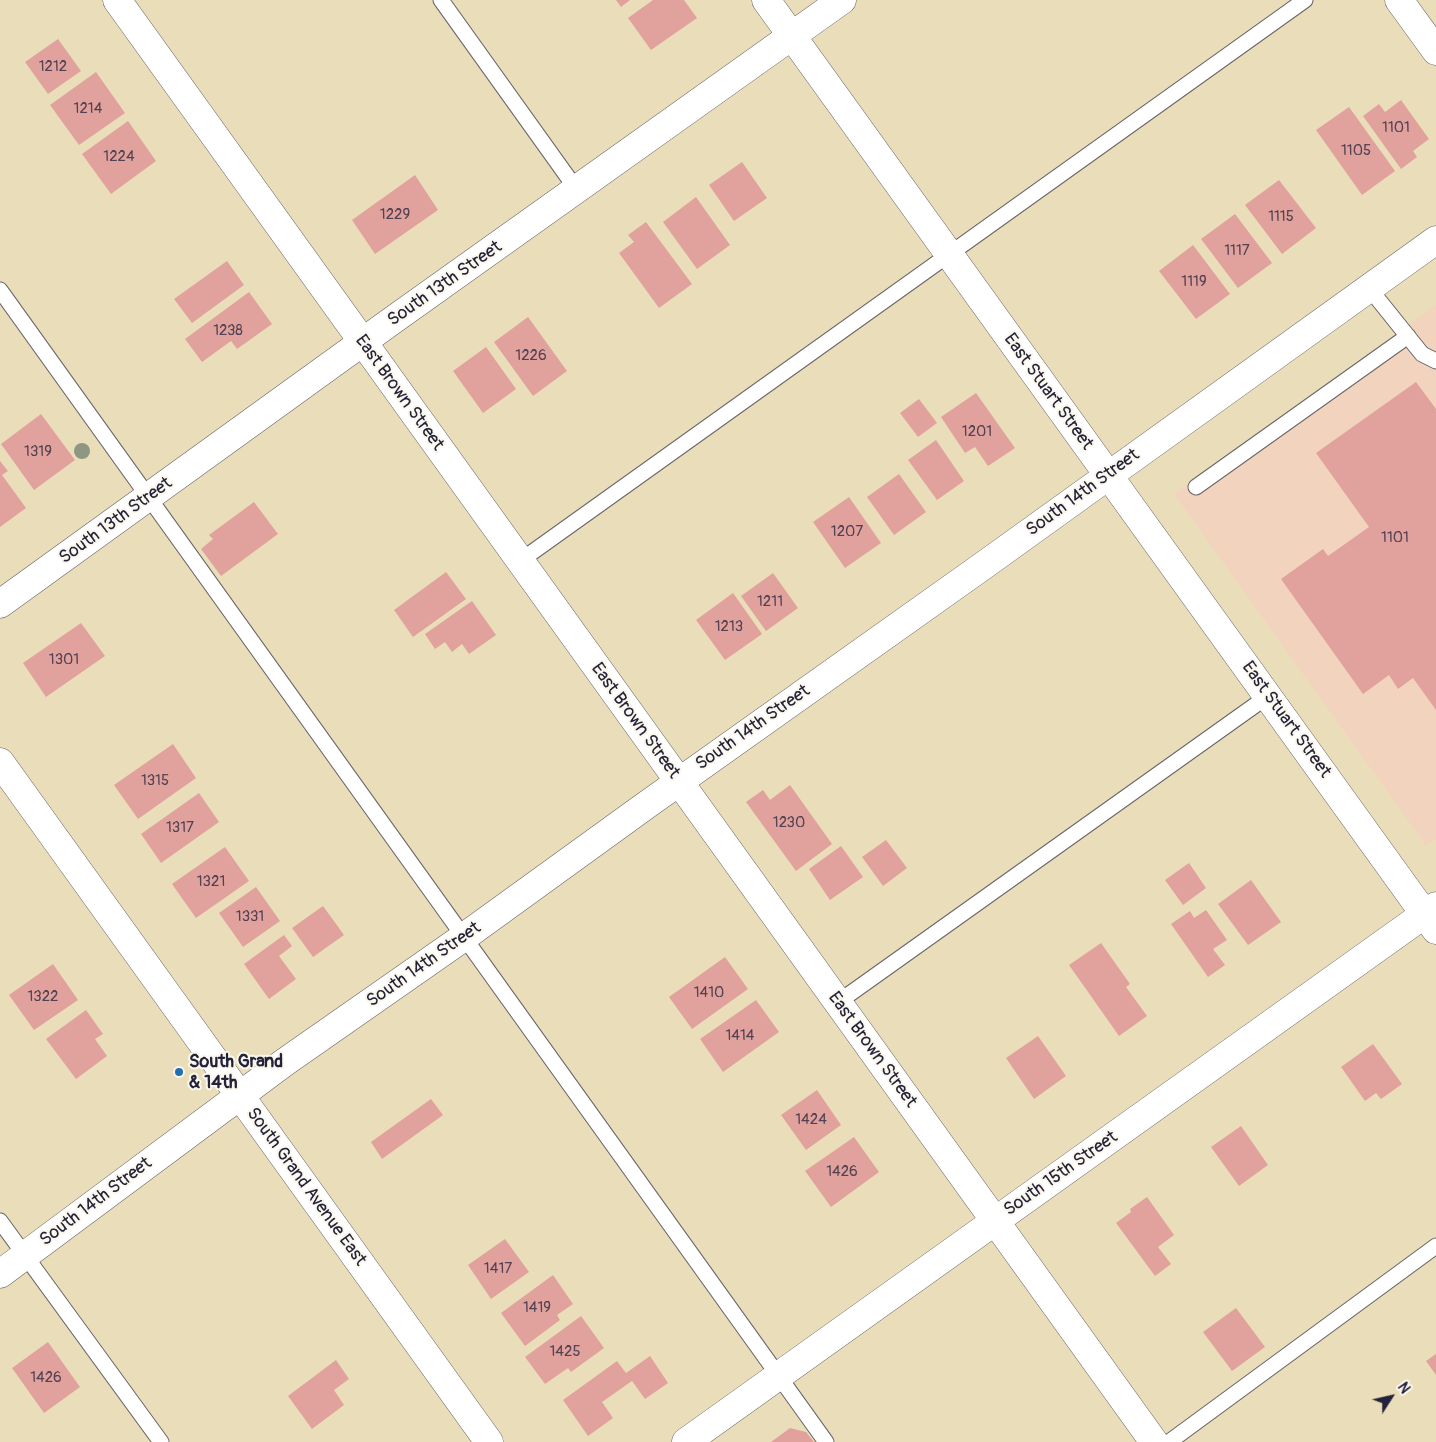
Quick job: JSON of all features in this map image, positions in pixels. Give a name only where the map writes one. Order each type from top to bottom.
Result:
[{"type":"street","name":"East Brown Street","points":[[117,0],[1154,1442]]},
{"type":"street","name":"East Stuart Street","points":[[766,0],[1268,696],[1432,917]]},
{"type":"street","name":"South 13th Street","points":[[0,604],[842,0]]},
{"type":"street","points":[[1399,0],[1436,51]]},
{"type":"street","name":"South 14th Street","points":[[0,1274],[293,1057],[464,937],[1436,240]]},
{"type":"street","name":"South Grand Avenue East","points":[[0,762],[489,1442]]},
{"type":"street","name":"South 15th Street","points":[[686,1442],[994,1221],[1432,917]]},
{"type":"lane","points":[[441,0],[577,190]]},
{"type":"lane","points":[[520,561],[1305,0]]},
{"type":"lane","points":[[1369,288],[1422,354],[1436,362]]},
{"type":"lane","points":[[0,290],[826,1442]]},
{"type":"lane","points":[[1196,488],[1408,336]]},
{"type":"lane","points":[[837,1003],[1268,696]]},
{"type":"lane","points":[[0,1221],[161,1442]]},
{"type":"lane","points":[[1169,1442],[1436,1246]]},
{"type":"shaded area","points":[[1436,305],[1436,839],[1426,846],[1174,494]]},
{"type":"building","points":[[616,0],[630,0],[621,7]]},
{"type":"building","points":[[653,0],[684,0],[697,18],[651,50],[628,18]]},
{"type":"building","points":[[58,39],[81,71],[48,94],[25,62]]},
{"type":"building","points":[[96,72],[125,113],[79,145],[50,105]]},
{"type":"building","points":[[1401,100],[1429,139],[1413,151],[1417,157],[1401,169],[1363,116],[1379,104],[1385,112]]},
{"type":"building","points":[[1349,107],[1395,171],[1362,195],[1316,130]]},
{"type":"building","points":[[128,121],[156,161],[111,194],[82,154]]},
{"type":"building","points":[[742,162],[767,198],[734,221],[709,185]]},
{"type":"building","points":[[415,175],[438,210],[375,254],[352,220]]},
{"type":"building","points":[[1279,180],[1316,228],[1282,254],[1245,205]]},
{"type":"building","points":[[696,197],[730,245],[697,269],[663,222]]},
{"type":"building","points":[[1235,214],[1272,263],[1238,288],[1201,239]]},
{"type":"building","points":[[646,222],[692,284],[659,308],[619,253],[634,242],[628,235]]},
{"type":"building","points":[[1193,245],[1230,294],[1196,319],[1159,271]]},
{"type":"building","points":[[227,261],[244,285],[192,323],[174,299]]},
{"type":"building","points":[[249,292],[272,324],[237,349],[231,341],[202,362],[185,339]]},
{"type":"building","points":[[528,317],[567,371],[533,396],[494,342]]},
{"type":"building","points":[[486,347],[516,389],[483,413],[453,371]]},
{"type":"building","points":[[1416,382],[1436,409],[1436,710],[1413,678],[1398,689],[1389,675],[1363,694],[1281,579],[1323,549],[1328,556],[1369,527],[1316,453]]},
{"type":"building","points":[[976,393],[1015,448],[988,466],[975,447],[965,453],[941,417]]},
{"type":"building","points":[[919,399],[937,423],[918,437],[900,413]]},
{"type":"building","points":[[41,414],[75,460],[34,490],[1,444]]},
{"type":"building","points":[[936,440],[964,481],[937,500],[908,460]]},
{"type":"building","points":[[0,461],[8,471],[2,475],[26,508],[0,527]]},
{"type":"building","points":[[899,474],[926,512],[894,535],[867,497]]},
{"type":"building","points":[[849,497],[881,543],[845,568],[813,522]]},
{"type":"building","points":[[254,502],[278,534],[221,576],[201,549],[213,539],[209,535]]},
{"type":"building","points":[[446,572],[466,599],[413,637],[394,610]]},
{"type":"building","points":[[773,573],[798,608],[766,631],[741,596]]},
{"type":"building","points":[[733,593],[762,634],[725,660],[696,620]]},
{"type":"building","points":[[472,601],[496,635],[469,654],[462,644],[452,652],[445,642],[435,649],[425,634]]},
{"type":"building","points":[[81,623],[105,656],[46,697],[23,663]]},
{"type":"building","points":[[173,744],[196,778],[138,819],[114,785]]},
{"type":"building","points":[[790,785],[832,844],[796,871],[746,802],[763,790],[770,800]]},
{"type":"building","points":[[199,793],[219,822],[161,863],[141,834]]},
{"type":"building","points":[[886,840],[907,868],[883,886],[862,857]]},
{"type":"building","points":[[841,846],[863,877],[830,900],[809,869]]},
{"type":"building","points":[[225,847],[249,881],[196,918],[172,884]]},
{"type":"building","points":[[1189,863],[1206,888],[1183,905],[1165,880]]},
{"type":"building","points":[[1251,880],[1281,922],[1248,945],[1218,904]]},
{"type":"building","points":[[256,887],[280,921],[243,947],[219,913]]},
{"type":"building","points":[[323,906],[344,935],[313,957],[292,928]]},
{"type":"building","points":[[1206,910],[1227,940],[1213,949],[1225,965],[1208,977],[1171,924],[1190,911],[1194,918]]},
{"type":"building","points":[[284,935],[292,946],[279,956],[296,979],[269,999],[244,964]]},
{"type":"building","points":[[1101,943],[1130,984],[1126,987],[1147,1016],[1119,1036],[1069,965]]},
{"type":"building","points":[[725,957],[748,989],[692,1029],[669,997]]},
{"type":"building","points":[[53,964],[78,1000],[34,1030],[9,995]]},
{"type":"building","points":[[756,1000],[779,1032],[723,1072],[700,1039]]},
{"type":"building","points":[[86,1010],[103,1034],[95,1039],[107,1056],[76,1079],[46,1039]]},
{"type":"building","points":[[1038,1036],[1066,1076],[1034,1099],[1006,1058]]},
{"type":"building","points":[[1373,1044],[1402,1084],[1381,1099],[1376,1093],[1365,1101],[1341,1067]]},
{"type":"building","points":[[817,1090],[841,1125],[806,1150],[781,1115]]},
{"type":"building","points":[[431,1099],[443,1115],[382,1159],[371,1142]]},
{"type":"building","points":[[1241,1126],[1268,1165],[1239,1186],[1211,1147]]},
{"type":"building","points":[[854,1137],[879,1172],[831,1207],[805,1171]]},
{"type":"building","points":[[1147,1197],[1174,1235],[1158,1247],[1171,1264],[1155,1276],[1116,1223],[1131,1212],[1130,1209]]},
{"type":"building","points":[[505,1239],[529,1272],[491,1299],[468,1265]]},
{"type":"building","points":[[553,1275],[573,1304],[557,1315],[560,1320],[525,1346],[501,1313]]},
{"type":"building","points":[[1236,1308],[1265,1347],[1232,1371],[1203,1332]]},
{"type":"building","points":[[581,1316],[604,1348],[571,1372],[568,1368],[545,1384],[525,1357]]},
{"type":"building","points":[[48,1342],[80,1387],[44,1413],[12,1368]]},
{"type":"building","points":[[1436,1354],[1436,1375],[1426,1361]]},
{"type":"building","points":[[650,1356],[668,1383],[645,1399],[632,1381],[602,1402],[613,1418],[588,1436],[563,1400],[617,1361],[626,1373]]},
{"type":"building","points":[[336,1360],[349,1379],[334,1390],[344,1405],[312,1429],[288,1396]]},
{"type":"building","points":[[790,1428],[806,1432],[814,1442],[771,1442]]},
{"type":"place","name":"South Grand & 14th","points":[[179,1072]]}]
